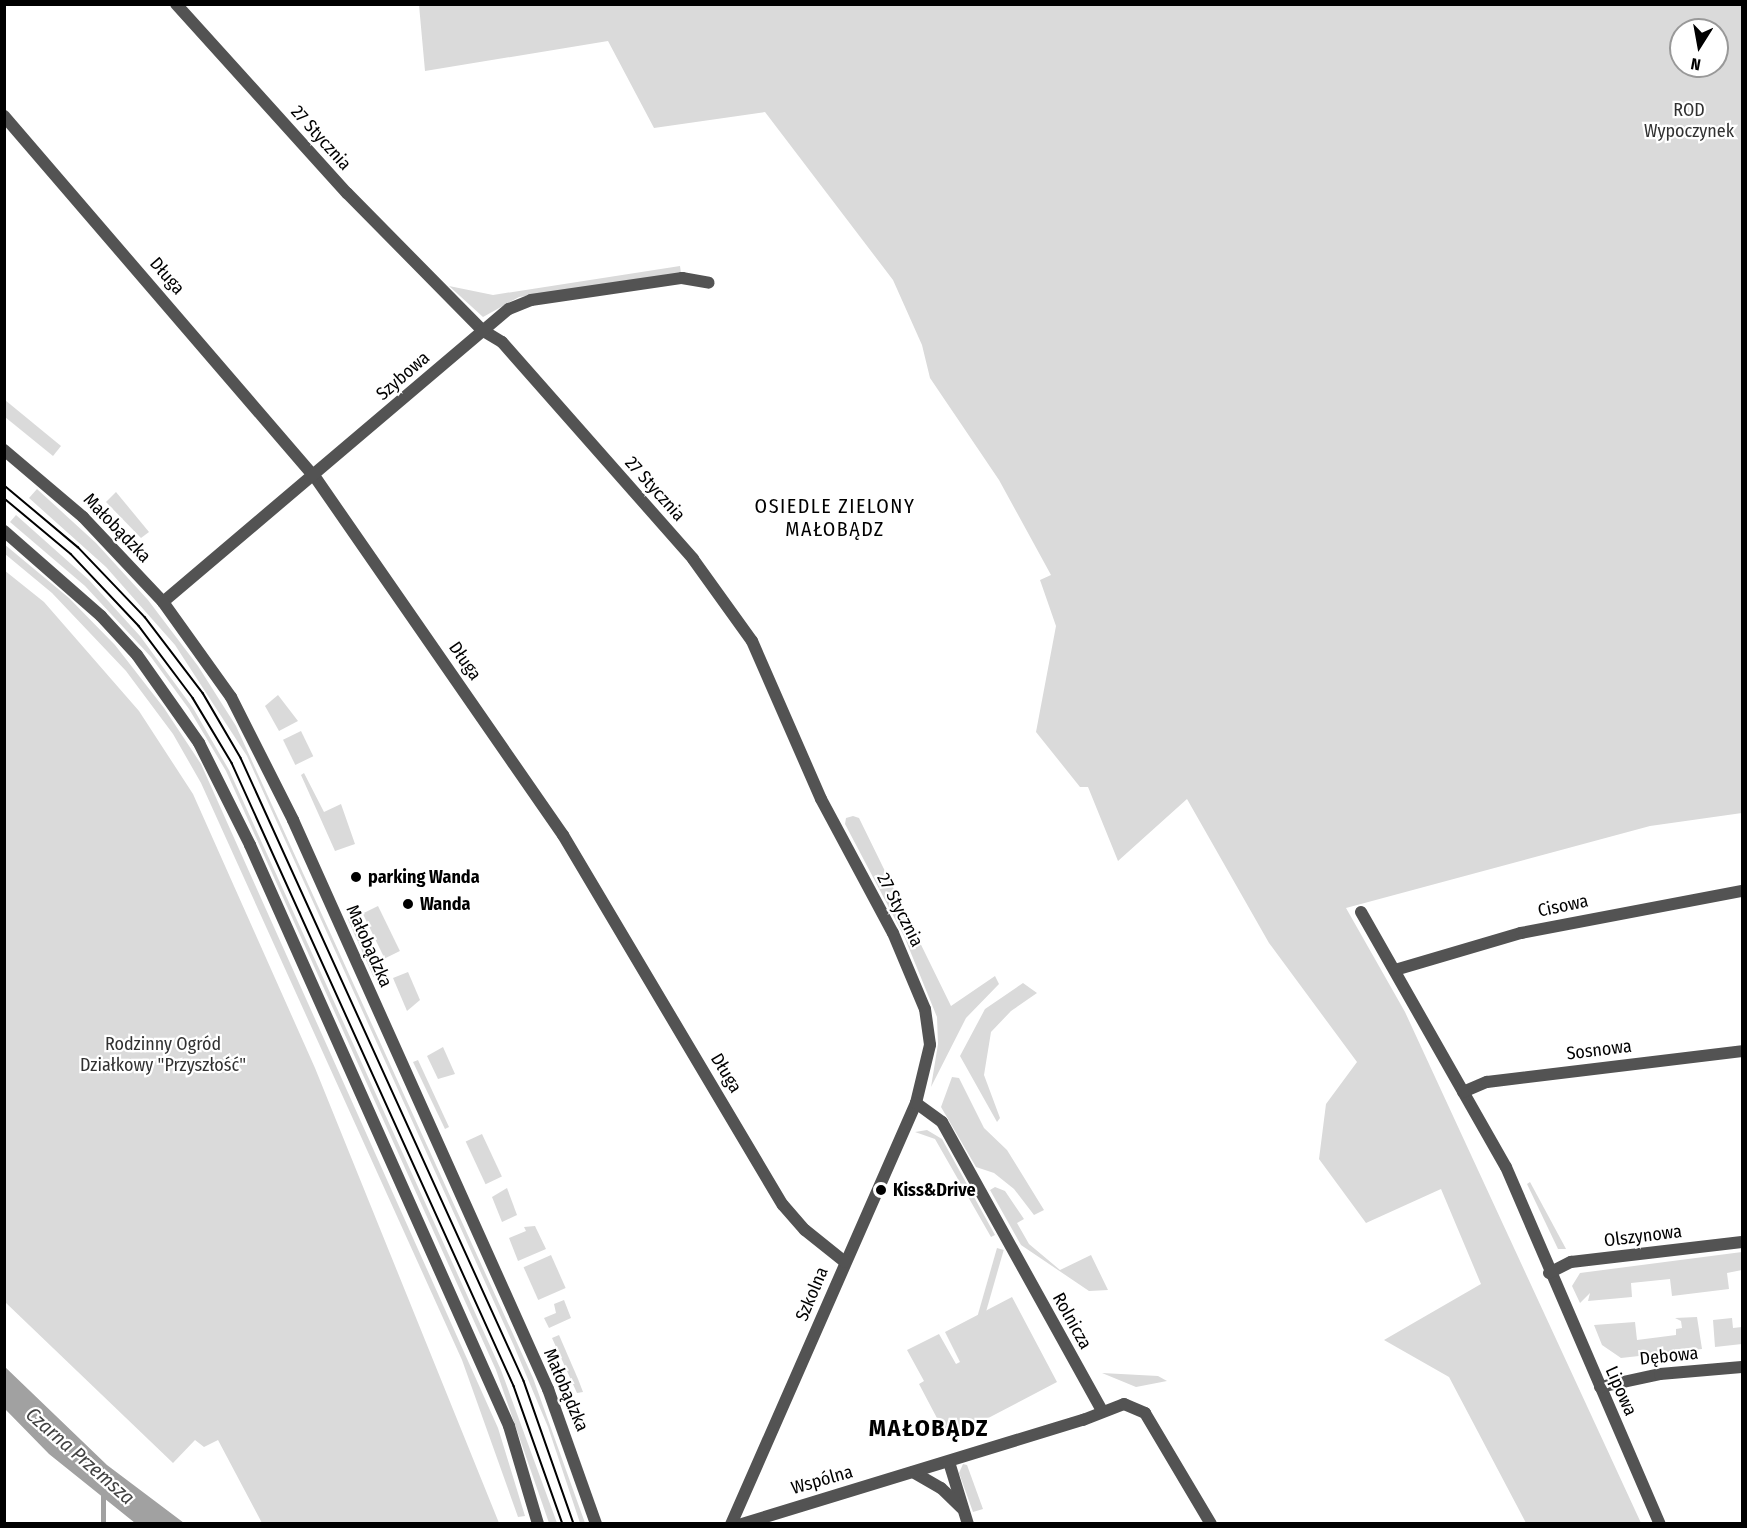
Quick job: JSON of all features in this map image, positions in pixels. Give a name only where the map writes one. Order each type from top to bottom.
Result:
[{"type":"street","name":"27 Stycznia","points":[[176,4],[347,193],[483,330],[502,342],[693,559],[752,641],[821,799],[893,933],[925,1009],[930,1045],[916,1103]]},
{"type":"street","name":"Długa","points":[[4,116],[315,477],[563,835],[783,1205],[805,1230],[845,1262]]},
{"type":"street","name":"Szybowa","points":[[163,602],[315,477],[509,309],[531,300],[682,278],[709,283]]},
{"type":"street","name":"Małobądzka","points":[[4,450],[83,517],[163,602],[231,697],[293,820],[548,1389],[596,1524]]},
{"type":"street","points":[[4,531],[108,624],[137,655],[199,743],[260,867],[510,1426],[538,1524]]},
{"type":"street","name":"Cisowa","points":[[1395,970],[1531,931],[1743,891]]},
{"type":"street","name":"Lipowa","points":[[1360,912],[1506,1167],[1549,1272],[1660,1524]]},
{"type":"street","name":"Sosnowa","points":[[1463,1092],[1487,1082],[1743,1051]]},
{"type":"street","name":"Rolnicza","points":[[916,1103],[942,1122],[1102,1411]]},
{"type":"street","name":"Szkolna","points":[[731,1524],[916,1103]]},
{"type":"street","name":"Olszynowa","points":[[1549,1272],[1571,1262],[1743,1242]]},
{"type":"street","name":"Dębowa","points":[[1600,1387],[1660,1374],[1743,1367]]},
{"type":"street","points":[[1102,1411],[1124,1404],[1145,1413],[1211,1524]]},
{"type":"street","name":"Wspólna","points":[[742,1524],[1083,1420],[1102,1411]]},
{"type":"street","points":[[949,1461],[968,1524]]},
{"type":"street","points":[[913,1472],[941,1488],[962,1509]]},
{"type":"street","points":[[742,1500],[745,1508],[756,1518]]},
{"type":"green space","name":"ROD Wypoczynek","points":[[419,5],[1742,5],[1742,813],[1650,826],[1346,908],[1405,1012],[1641,1523],[1526,1523],[1449,1377],[1384,1340],[1481,1284],[1441,1189],[1366,1223],[1319,1159],[1326,1104],[1357,1062],[1269,943],[1187,799],[1118,861],[1088,787],[1080,787],[1036,732],[1056,626],[1040,580],[1051,575],[999,480],[930,378],[922,345],[893,280],[765,112],[654,128],[608,41],[425,71]]},
{"type":"green space","points":[[680,266],[681,273],[519,297],[483,317],[449,286],[493,295]]},
{"type":"green space","points":[[5,400],[61,446],[53,456],[5,417]]},
{"type":"green space","points":[[37,489],[96,543],[148,600],[198,666],[236,726],[533,1378],[585,1523],[580,1523],[548,1427],[514,1346],[247,756],[175,645],[106,567],[29,498]]},
{"type":"green space","points":[[116,492],[149,532],[141,538],[106,502]]},
{"type":"green space","points":[[16,515],[89,580],[140,636],[193,708],[229,770],[501,1370],[557,1523],[549,1523],[496,1370],[226,771],[189,709],[151,657],[85,586],[10,522]]},
{"type":"green space","points":[[4,544],[69,598],[115,645],[164,708],[201,764],[498,1428],[525,1516],[518,1517],[462,1360],[201,783],[173,734],[126,671],[52,593],[5,554]]},
{"type":"green space","name":"Rodzinny Ogród Działkowy \"Przyszłość\"","points":[[4,570],[44,602],[139,711],[193,794],[315,1068],[499,1523],[262,1523],[218,1440],[204,1447],[195,1440],[173,1463],[5,1302]]},
{"type":"green space","points":[[278,695],[298,721],[279,731],[265,706]]},
{"type":"green space","points":[[301,731],[313,756],[295,765],[283,740]]},
{"type":"green space","points":[[304,773],[324,812],[341,804],[355,844],[335,851],[301,775]]},
{"type":"green space","points":[[853,816],[859,818],[951,1006],[995,976],[999,984],[966,1018],[931,1087],[938,1044],[937,1017],[904,936],[845,824],[846,818]]},
{"type":"green space","points":[[378,906],[400,951],[385,958],[363,913]]},
{"type":"green space","points":[[354,916],[380,974],[374,977],[348,919]]},
{"type":"green space","points":[[408,972],[420,1000],[407,1011],[393,978]]},
{"type":"green space","points":[[1023,983],[1037,993],[1011,1011],[991,1032],[984,1075],[1000,1118],[997,1122],[960,1056],[985,1009]]},
{"type":"green space","points":[[443,1047],[455,1074],[438,1079],[427,1056]]},
{"type":"green space","points":[[418,1060],[449,1127],[445,1129],[413,1062]]},
{"type":"green space","points":[[952,1077],[959,1078],[984,1128],[1007,1150],[1044,1210],[1034,1215],[1014,1189],[994,1173],[976,1167],[941,1107]]},
{"type":"green space","points":[[927,1130],[942,1139],[995,1235],[991,1237],[935,1139],[915,1132]]},
{"type":"green space","points":[[482,1134],[502,1177],[486,1184],[466,1142]]},
{"type":"green space","points":[[1530,1182],[1566,1249],[1558,1249],[1527,1184]]},
{"type":"green space","points":[[995,1187],[1005,1191],[1024,1219],[1017,1223],[1029,1244],[1060,1270],[1091,1255],[1108,1290],[1089,1291],[1021,1245],[990,1190]]},
{"type":"green space","points":[[507,1188],[517,1215],[502,1222],[492,1197]]},
{"type":"green space","points":[[535,1226],[546,1249],[518,1261],[509,1238],[526,1231],[524,1227]]},
{"type":"green space","points":[[997,1248],[1004,1250],[961,1399],[954,1397]]},
{"type":"green space","points":[[1742,1252],[1742,1270],[1727,1273],[1729,1289],[1672,1296],[1670,1279],[1631,1283],[1632,1297],[1588,1301],[1590,1293],[1580,1303],[1572,1286],[1580,1273]]},
{"type":"green space","points":[[551,1255],[566,1288],[538,1300],[524,1267]]},
{"type":"green space","points":[[1012,1297],[1057,1382],[948,1439],[919,1384],[924,1381],[907,1350],[939,1334],[956,1364],[960,1362],[945,1332]]},
{"type":"green space","points":[[564,1300],[571,1318],[549,1328],[544,1318],[556,1313],[554,1304]]},
{"type":"green space","points":[[1697,1317],[1702,1349],[1621,1358],[1602,1345],[1594,1325],[1635,1322],[1637,1340],[1676,1335],[1676,1329],[1682,1328],[1681,1321],[1675,1318]]},
{"type":"green space","points":[[1732,1318],[1733,1328],[1742,1327],[1742,1344],[1715,1347],[1713,1320]]},
{"type":"green space","points":[[559,1335],[583,1392],[577,1393],[552,1338]]},
{"type":"green space","points":[[1102,1373],[1158,1376],[1167,1381],[1136,1387]]},
{"type":"green space","points":[[963,1464],[967,1465],[983,1509],[973,1512],[959,1473]]},
{"type":"water","name":"Czarna Przemsza","points":[[4,1366],[107,1465],[184,1523],[135,1523],[49,1454],[5,1409]]},
{"type":"waterway","name":"Czarna Przemsza","points":[[103,1492],[103,1524]]},
{"type":"tram line","points":[[4,485],[78,547],[145,617],[203,693],[241,758],[524,1381],[574,1524]]},
{"type":"tram line","points":[[4,498],[71,554],[139,626],[193,698],[232,763],[514,1386],[563,1524]]},
{"type":"place","name":"parking Wanda","points":[[356,877]]},
{"type":"place","name":"Wanda","points":[[408,904]]},
{"type":"place","name":"Kiss&Drive","points":[[881,1190]]},
{"type":"district","name":"OSIEDLE ZIELONY MAŁOBĄDZ","points":[[835,518]]},
{"type":"district","name":"MAŁOBĄDZ","points":[[929,1429]]}]
